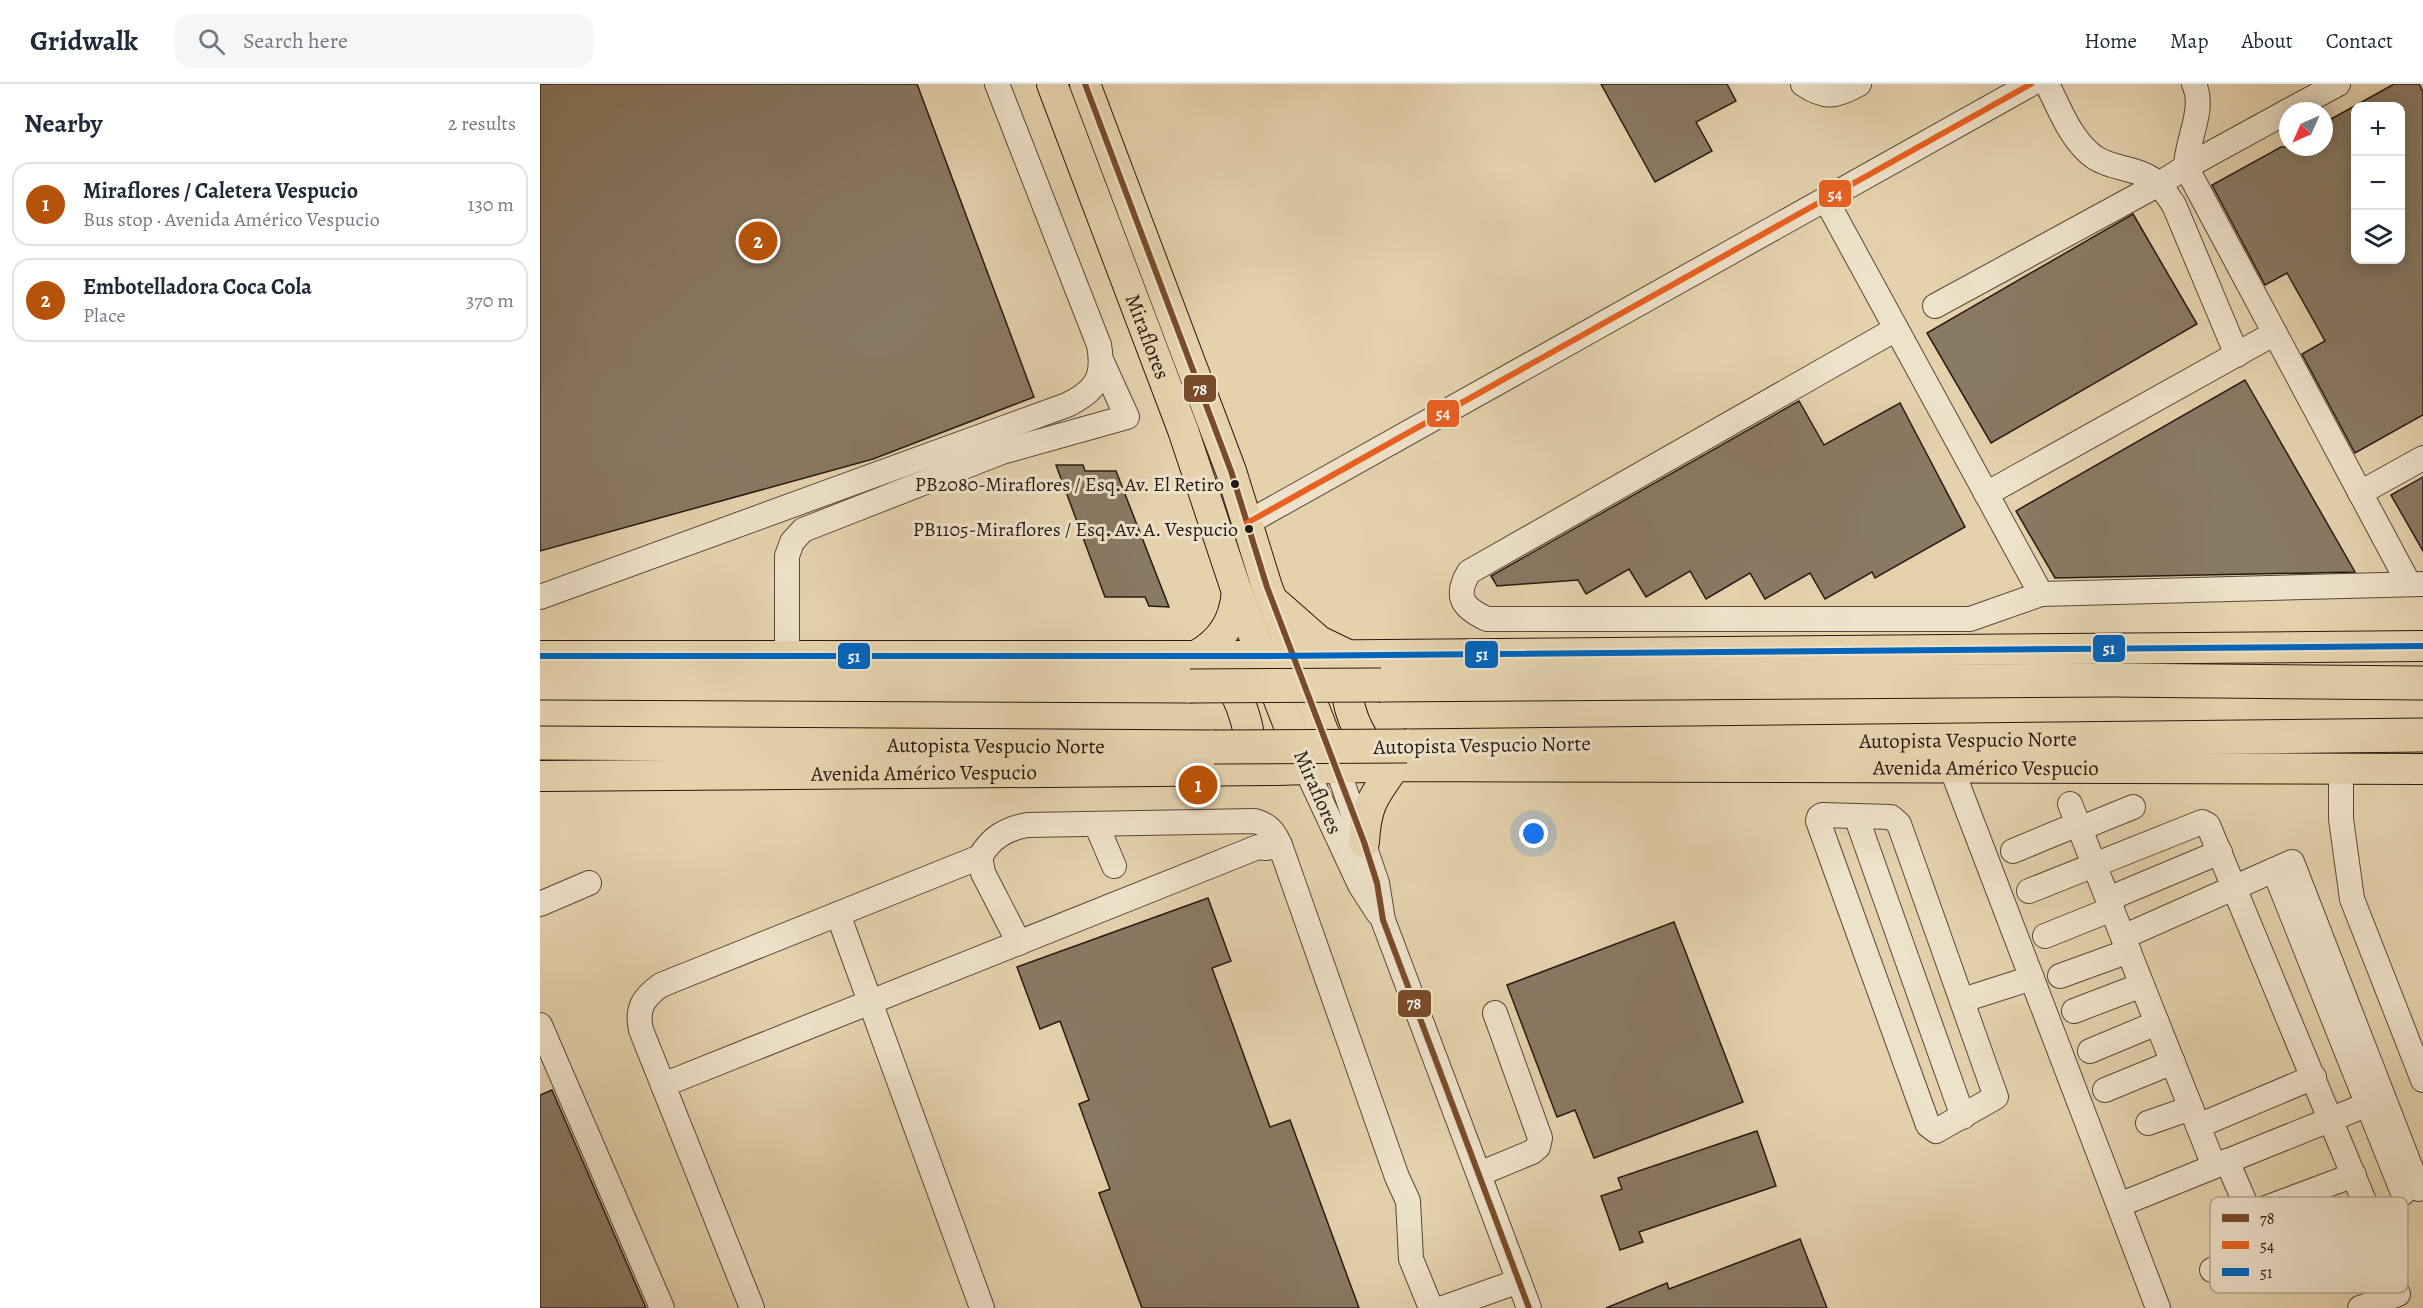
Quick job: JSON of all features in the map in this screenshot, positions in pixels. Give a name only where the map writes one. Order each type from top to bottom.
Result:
[{"type":"highway","points":[[540,683],[1193,671],[1381,685],[2100,680],[2423,683]]},
{"type":"highway","name":"Autopista Vespucio Norte","points":[[540,743],[1214,747],[1401,756],[2423,735]]},
{"type":"main road","name":"Miraflores","points":[[1052,84],[1183,430],[1237,592],[1306,769]]},
{"type":"main road","name":"Miraflores","points":[[1085,84],[1231,471],[1271,598],[1337,767]]},
{"type":"main road","points":[[1193,671],[1208,649],[1226,630],[1235,608],[1237,592]]},
{"type":"main road","points":[[1271,598],[1319,642],[1348,655]]},
{"type":"main road","points":[[1193,671],[1262,656],[2423,646]]},
{"type":"main road","points":[[1348,655],[1344,673],[1346,690],[1362,735],[1374,753],[1401,756],[1372,799],[1366,816],[1364,842]]},
{"type":"main road","points":[[540,656],[787,656],[1218,671],[1235,694],[1250,738],[1250,755],[1245,770]]},
{"type":"main road","name":"Avenida Américo Vespucio","points":[[540,776],[1306,769],[1337,767],[1401,756],[1951,767],[2423,769]]},
{"type":"street","points":[[787,656],[787,556],[792,542],[803,530],[1002,452],[1127,417],[1102,362],[1100,345],[997,84]]},
{"type":"street","points":[[1803,84],[1814,92],[1827,95],[1842,93],[1858,84]]},
{"type":"street","points":[[1246,523],[2031,84]]},
{"type":"street","points":[[2047,84],[2071,131],[2087,151],[2103,162],[2137,172],[2159,184],[2174,205],[2237,354]]},
{"type":"street","points":[[2194,84],[2198,103],[2186,167],[2360,493],[2416,584]]},
{"type":"street","points":[[2305,102],[2338,84]]},
{"type":"street","points":[[1935,306],[2279,116]]},
{"type":"street","points":[[1826,200],[2041,594]]},
{"type":"street","points":[[1896,329],[1469,572],[1462,584],[1462,600],[1470,611],[1487,619],[1970,619],[2041,594],[2416,584]]},
{"type":"street","points":[[1986,494],[2275,333]]},
{"type":"street","points":[[540,597],[1066,405],[1089,391],[1098,380],[1102,362]]},
{"type":"street","points":[[2360,493],[2423,458]]},
{"type":"street","name":"Miraflores","points":[[1337,767],[1377,883],[1383,920],[1529,1308]]},
{"type":"street","points":[[1951,767],[2158,1308]]},
{"type":"street","points":[[2341,768],[2341,819],[2352,899],[2423,1080]]},
{"type":"street","name":"Miraflores","points":[[1306,769],[1360,885],[1383,920]]},
{"type":"street","points":[[2013,851],[2076,819],[2133,807]]},
{"type":"street","points":[[1822,815],[1891,817],[1899,824],[1963,1000],[1996,1097],[1936,1131],[1928,1125],[1818,821],[1822,815]]},
{"type":"street","points":[[1856,816],[1963,1117]]},
{"type":"street","points":[[2076,819],[2194,1117],[2240,1197]]},
{"type":"street","points":[[752,1308],[641,1030],[638,1018],[644,999],[651,992],[661,985],[980,857],[988,844],[998,835],[1014,827],[1255,821],[1266,825],[1274,832],[1289,864],[1397,1177],[1408,1202],[1411,1259],[1431,1308]]},
{"type":"street","points":[[2029,891],[2202,822],[2208,825],[2363,1197]]},
{"type":"street","points":[[1096,824],[1114,866]]},
{"type":"street","points":[[663,1085],[1258,847],[1280,845]]},
{"type":"street","points":[[2045,936],[2220,852]]},
{"type":"street","points":[[980,857],[983,873],[1019,943]]},
{"type":"street","points":[[2060,976],[2235,888],[2293,863],[2376,1101],[2411,1191]]},
{"type":"street","points":[[540,904],[589,883]]},
{"type":"street","points":[[838,914],[982,1308]]},
{"type":"street","points":[[1963,1000],[2032,978]]},
{"type":"street","points":[[2074,1011],[2142,985]]},
{"type":"street","points":[[1479,1174],[1532,1152],[1538,1147],[1540,1138],[1495,1013]]},
{"type":"street","points":[[2090,1051],[2157,1023]]},
{"type":"street","points":[[540,1025],[662,1308]]},
{"type":"street","points":[[2105,1090],[2173,1062]]},
{"type":"street","points":[[2148,1123],[2194,1117],[2314,1077]]},
{"type":"street","points":[[2119,1205],[2376,1101]]},
{"type":"street","points":[[2295,1197],[2354,1175]]},
{"type":"street","points":[[1443,1308],[1519,1281]]},
{"type":"street","points":[[2360,1308],[2398,1294]]},
{"type":"building","points":[[540,84],[917,84],[1034,397],[873,459],[540,551]]},
{"type":"building","points":[[1601,84],[1727,84],[1736,101],[1696,122],[1712,151],[1655,182]]},
{"type":"building","points":[[2394,84],[2419,84],[2423,92],[2423,415],[2355,453],[2302,354],[2325,341],[2287,273],[2265,285],[2212,185],[2279,148],[2279,156],[2333,156],[2333,118],[2351,108],[2351,264],[2405,264],[2405,102],[2362,102]]},
{"type":"building","points":[[2133,214],[2197,324],[1991,443],[1927,333]]},
{"type":"building","points":[[2245,380],[2355,572],[2055,578],[2016,511]]},
{"type":"building","points":[[1799,401],[1824,445],[1900,403],[1965,527],[1875,578],[1872,572],[1825,599],[1810,573],[1765,599],[1750,573],[1706,599],[1690,571],[1646,597],[1629,569],[1586,594],[1578,580],[1497,586],[1491,576]]},
{"type":"building","points":[[1056,465],[1083,465],[1085,471],[1116,471],[1169,607],[1149,606],[1145,597],[1105,597]]},
{"type":"building","points":[[2423,477],[2423,551],[2391,495]]},
{"type":"building","points":[[1208,898],[1231,961],[1212,968],[1270,1127],[1290,1120],[1359,1308],[1142,1308],[1099,1193],[1110,1189],[1079,1104],[1089,1100],[1060,1021],[1040,1029],[1017,967]]},
{"type":"building","points":[[1674,922],[1743,1102],[1594,1158],[1575,1110],[1557,1117],[1507,985]]},
{"type":"building","points":[[552,1090],[646,1308],[540,1308],[540,1095]]},
{"type":"building","points":[[1757,1131],[1776,1186],[1639,1232],[1643,1242],[1620,1250],[1601,1196],[1622,1189],[1618,1178]]},
{"type":"building","points":[[1800,1239],[1827,1308],[1606,1308],[1667,1283],[1669,1289]]},
{"type":"transit line","name":"78","points":[[1085,84],[1231,471],[1267,587],[1364,842],[1377,883],[1383,920],[1529,1308]]},
{"type":"transit line","name":"54","points":[[1247,523],[2031,84]]},
{"type":"transit line","name":"51","points":[[540,656],[1262,656],[2423,646]]},
{"type":"place","name":"Embotelladora Coca Cola","points":[[758,241]]},
{"type":"place","name":"PB2080-Miraflores / Esq. Av. El Retiro","points":[[1235,484]]},
{"type":"place","name":"PB1105-Miraflores / Esq. Av. A. Vespucio","points":[[1249,529]]},
{"type":"place","name":"Miraflores / Caletera Vespucio","points":[[1198,785]]}]
